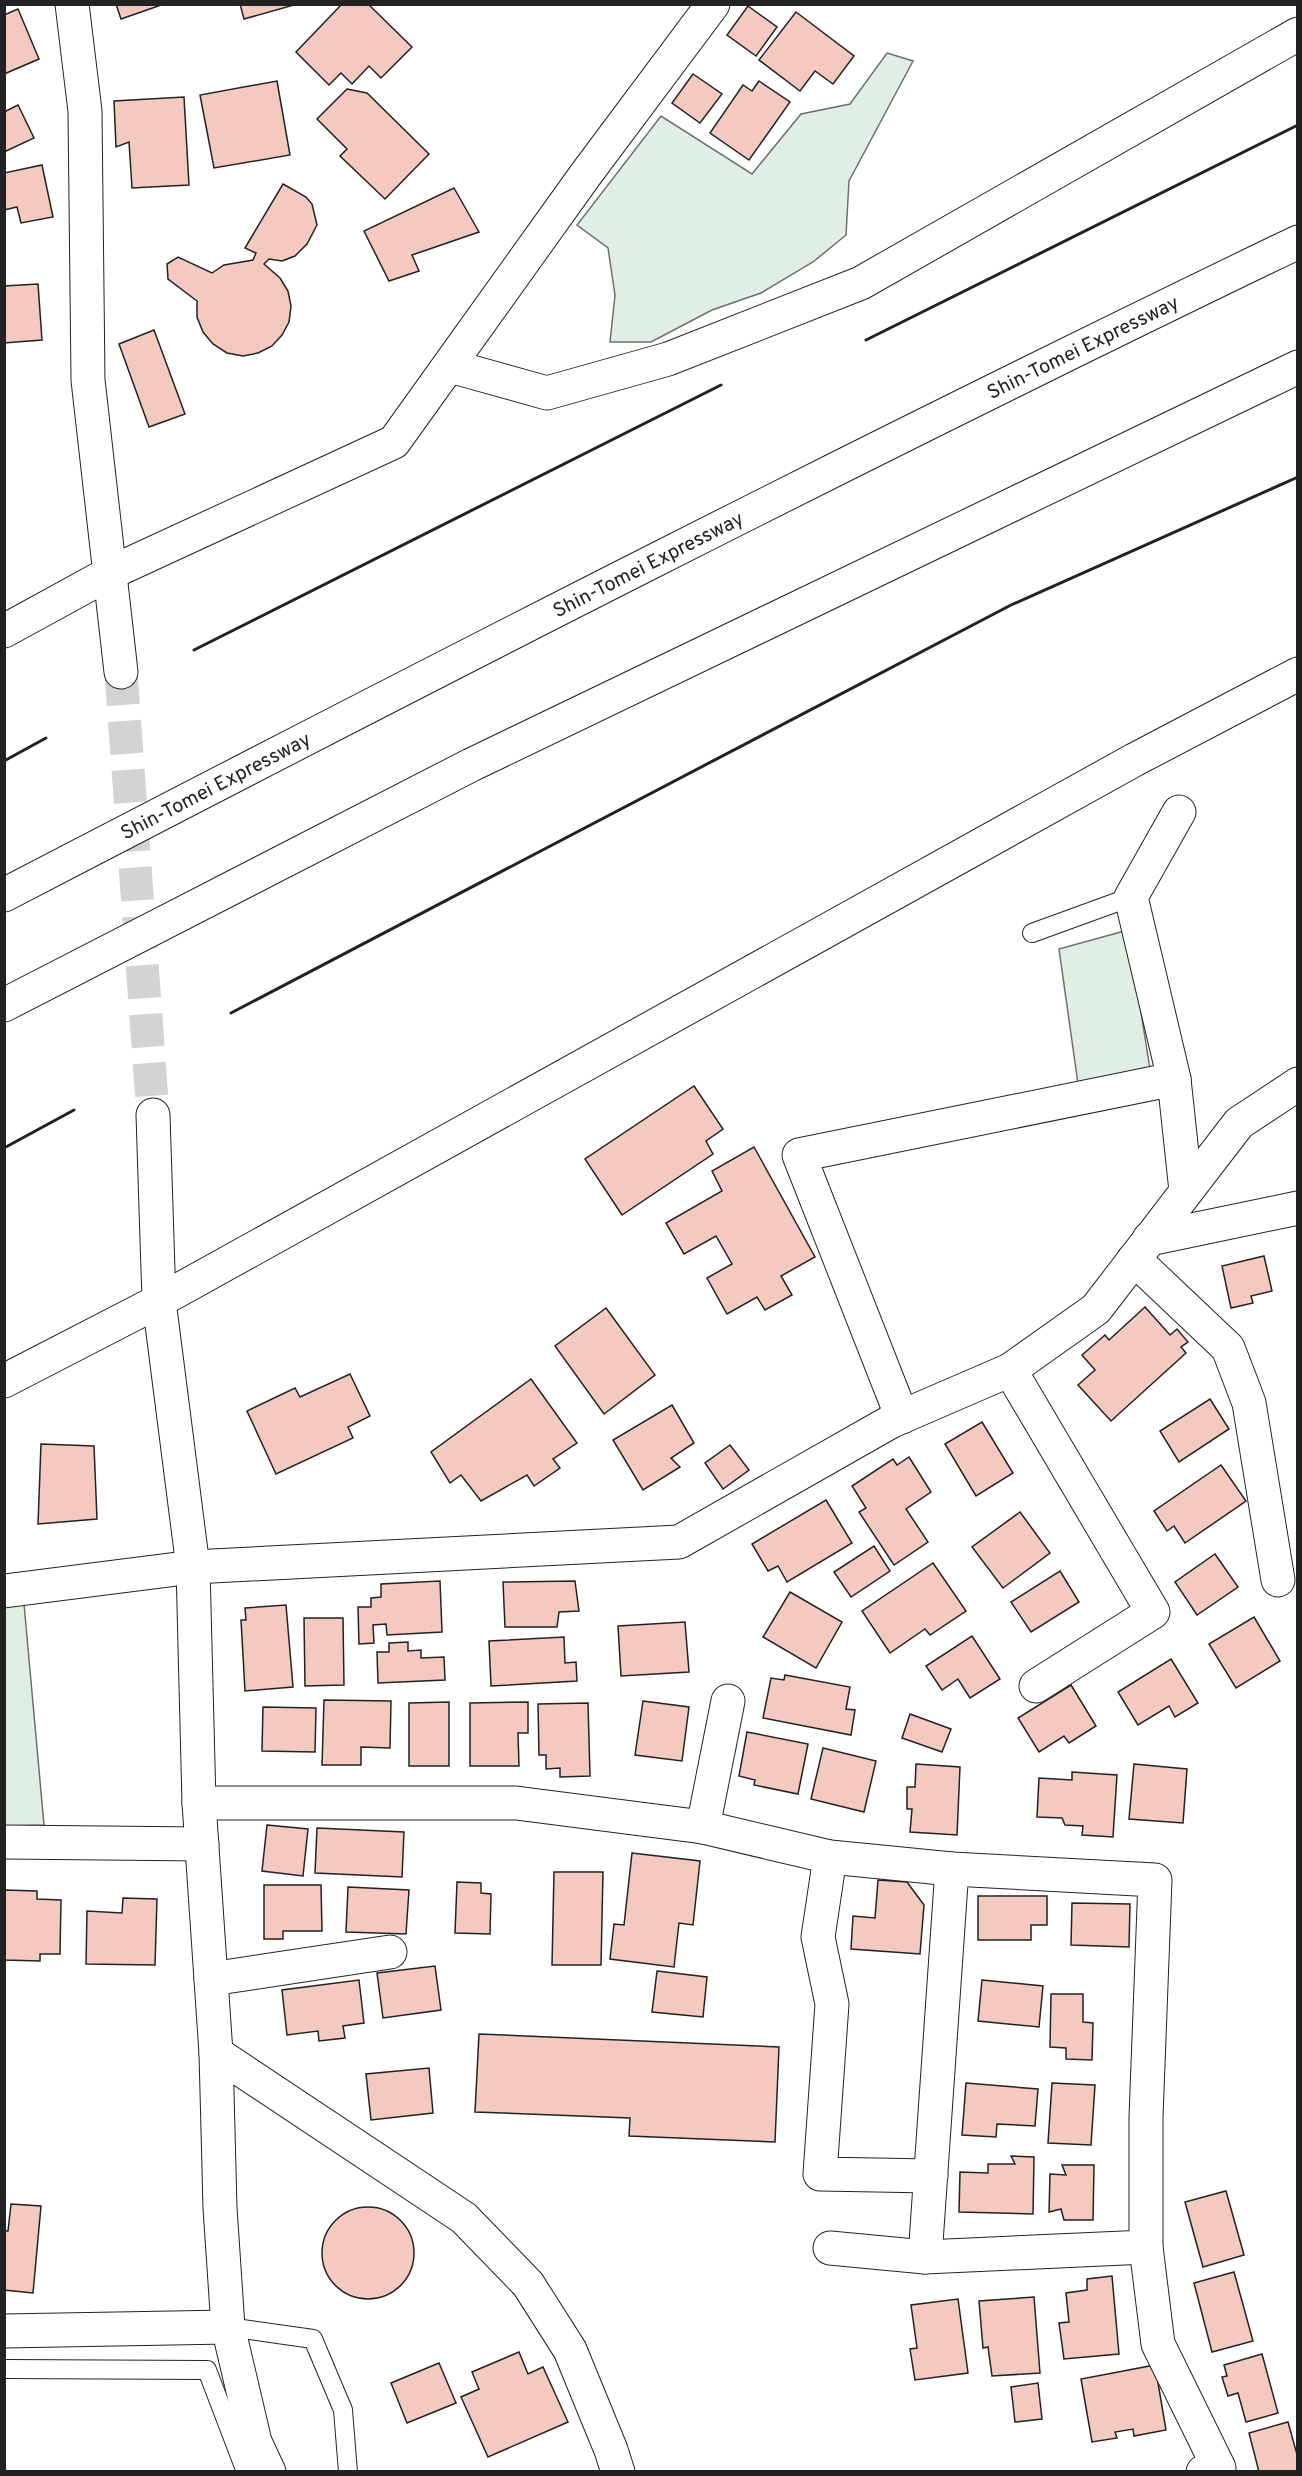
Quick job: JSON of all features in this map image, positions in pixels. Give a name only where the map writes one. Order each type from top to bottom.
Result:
[{"type":"main road","points":[[72,4],[85,111],[88,380],[121,672]]},
{"type":"main road","points":[[4,631],[110,573],[394,442],[580,183],[713,4]]},
{"type":"main road","points":[[450,366],[547,393],[668,359],[861,283],[1298,34]]},
{"type":"main road","name":"Shin-Tomei Expressway","points":[[4,895],[466,655],[1020,376],[1298,242]]},
{"type":"main road","points":[[4,1005],[471,765],[1298,367]]},
{"type":"main road","points":[[4,1382],[159,1301],[1123,766],[1298,674]]},
{"type":"main road","points":[[1179,812],[1131,897],[1174,1079],[1186,1191]]},
{"type":"main road","points":[[902,1417],[799,1155],[1174,1079]]},
{"type":"main road","points":[[4,1591],[193,1567],[679,1542],[902,1417],[1010,1370],[1096,1309],[1239,1123],[1298,1084]]},
{"type":"main road","points":[[153,1115],[159,1301],[193,1567],[199,1803],[216,2053],[220,2208],[228,2327],[255,2442],[269,2472]]},
{"type":"main road","points":[[1142,1249],[1298,1208]]},
{"type":"main road","points":[[1142,1249],[1228,1348],[1249,1403],[1278,1580]]},
{"type":"main road","points":[[1010,1370],[1153,1612],[1036,1686]]},
{"type":"main road","points":[[703,1827],[728,1701]]},
{"type":"main road","points":[[199,1803],[516,1803],[703,1827],[830,1857],[952,1869],[1155,1880],[1146,2117],[1146,2247],[1158,2344],[1214,2470]]},
{"type":"main road","points":[[4,1842],[202,1844]]},
{"type":"main road","points":[[830,1857],[818,1937],[832,2004],[820,2174],[931,2176]]},
{"type":"main road","points":[[925,2257],[952,1869]]},
{"type":"main road","points":[[211,1979],[390,1952]]},
{"type":"main road","points":[[216,2053],[464,2218],[528,2284],[570,2350],[618,2472]]},
{"type":"main road","points":[[830,2248],[925,2257],[1146,2247]]},
{"type":"main road","points":[[4,2331],[228,2327]]},
{"type":"lane","points":[[1032,933],[1131,897]]},
{"type":"lane","points":[[228,2327],[313,2339],[344,2410],[348,2472]]},
{"type":"lane","points":[[4,2369],[207,2370],[246,2472]]},
{"type":"green space","points":[[887,53],[913,61],[849,181],[846,235],[813,262],[761,293],[712,310],[651,342],[610,342],[615,295],[608,248],[577,225],[661,116],[752,174],[801,114],[850,104]]},
{"type":"green space","points":[[1128,930],[1153,1088],[1080,1098],[1059,949]]},
{"type":"green space","points":[[24,1604],[44,1825],[5,1826],[5,1607]]},
{"type":"building","points":[[116,4],[164,4],[121,19]]},
{"type":"building","points":[[240,4],[294,4],[294,5],[244,19]]},
{"type":"building","points":[[342,4],[368,4],[412,47],[381,78],[369,66],[352,84],[341,73],[329,85],[296,52]]},
{"type":"building","points":[[748,6],[777,27],[756,56],[727,35]]},
{"type":"building","points":[[18,9],[39,59],[4,74],[4,15]]},
{"type":"building","points":[[796,12],[854,56],[833,84],[815,71],[800,91],[759,60]]},
{"type":"building","points":[[693,74],[722,94],[700,123],[672,103]]},
{"type":"building","points":[[277,81],[290,155],[214,168],[200,95]]},
{"type":"building","points":[[759,81],[790,102],[749,160],[710,133],[743,85],[752,91]]},
{"type":"building","points":[[347,89],[367,93],[429,154],[385,199],[340,156],[347,149],[317,119]]},
{"type":"building","points":[[184,97],[189,185],[132,188],[129,142],[116,147],[114,101]]},
{"type":"building","points":[[18,105],[34,138],[4,152],[4,112]]},
{"type":"building","points":[[42,165],[53,217],[21,223],[17,207],[4,210],[4,173]]},
{"type":"building","points":[[283,184],[306,197],[312,204],[317,225],[307,244],[295,256],[282,261],[269,259],[264,264],[280,278],[288,291],[291,306],[289,322],[282,335],[272,346],[258,353],[243,356],[227,353],[213,344],[203,332],[197,317],[197,301],[168,279],[167,264],[178,257],[212,273],[224,265],[253,260],[256,253],[245,248]]},
{"type":"building","points":[[454,188],[479,232],[412,255],[419,271],[389,281],[364,231]]},
{"type":"building","points":[[38,284],[42,340],[4,343],[4,286]]},
{"type":"building","points":[[154,330],[185,414],[149,427],[119,344]]},
{"type":"building","points":[[694,1086],[723,1129],[706,1141],[713,1154],[622,1215],[585,1159]]},
{"type":"building","points":[[754,1147],[815,1257],[781,1276],[792,1295],[765,1310],[757,1297],[727,1314],[707,1278],[732,1264],[716,1236],[684,1254],[666,1223],[722,1191],[712,1171]]},
{"type":"building","points":[[1264,1256],[1272,1291],[1251,1296],[1253,1303],[1231,1308],[1222,1266]]},
{"type":"building","points":[[1145,1307],[1170,1335],[1177,1329],[1188,1342],[1181,1347],[1186,1353],[1111,1421],[1078,1385],[1095,1370],[1082,1355],[1105,1335],[1109,1340]]},
{"type":"building","points":[[606,1308],[655,1375],[604,1414],[555,1346]]},
{"type":"building","points":[[350,1374],[370,1416],[348,1427],[353,1438],[276,1474],[247,1411],[295,1388],[300,1397]]},
{"type":"building","points":[[531,1379],[577,1443],[553,1459],[560,1468],[534,1486],[527,1475],[481,1501],[461,1475],[450,1483],[431,1452]]},
{"type":"building","points":[[1210,1399],[1229,1429],[1179,1462],[1160,1431]]},
{"type":"building","points":[[672,1405],[694,1443],[671,1458],[680,1467],[643,1490],[613,1440]]},
{"type":"building","points":[[982,1422],[1013,1473],[976,1496],[945,1444]]},
{"type":"building","points":[[41,1444],[94,1446],[97,1519],[38,1524]]},
{"type":"building","points":[[730,1445],[749,1470],[723,1489],[705,1463]]},
{"type":"building","points":[[909,1457],[931,1492],[906,1509],[928,1542],[894,1565],[859,1512],[866,1508],[852,1486],[893,1459],[897,1465]]},
{"type":"building","points":[[1221,1465],[1246,1501],[1185,1543],[1174,1526],[1167,1531],[1154,1511]]},
{"type":"building","points":[[826,1500],[852,1543],[787,1582],[778,1566],[768,1571],[752,1544]]},
{"type":"building","points":[[1020,1512],[1050,1553],[1003,1588],[972,1547]]},
{"type":"building","points":[[874,1546],[890,1571],[851,1597],[834,1572]]},
{"type":"building","points":[[1215,1554],[1238,1587],[1197,1615],[1175,1582]]},
{"type":"building","points":[[933,1563],[966,1611],[930,1635],[925,1629],[890,1653],[862,1611]]},
{"type":"building","points":[[1060,1571],[1079,1602],[1031,1632],[1011,1602]]},
{"type":"building","points":[[440,1581],[442,1632],[387,1635],[386,1624],[373,1625],[374,1643],[359,1644],[358,1607],[371,1607],[371,1598],[381,1597],[381,1584]]},
{"type":"building","points":[[575,1581],[579,1611],[559,1612],[557,1627],[505,1627],[503,1582]]},
{"type":"building","points":[[790,1592],[842,1622],[816,1668],[763,1637]]},
{"type":"building","points":[[286,1605],[293,1687],[245,1691],[241,1620],[246,1620],[245,1608]]},
{"type":"building","points":[[1254,1617],[1280,1661],[1236,1688],[1209,1644]]},
{"type":"building","points":[[304,1618],[343,1618],[344,1685],[305,1686]]},
{"type":"building","points":[[685,1622],[689,1672],[621,1676],[618,1626]]},
{"type":"building","points":[[972,1636],[1000,1679],[970,1698],[958,1679],[942,1690],[926,1666]]},
{"type":"building","points":[[564,1637],[565,1663],[576,1662],[577,1681],[491,1686],[489,1641]]},
{"type":"building","points":[[408,1642],[408,1651],[421,1650],[421,1658],[444,1657],[445,1680],[378,1683],[377,1652],[389,1652],[389,1643]]},
{"type":"building","points":[[1171,1659],[1198,1703],[1175,1717],[1169,1706],[1138,1725],[1118,1692]]},
{"type":"building","points":[[785,1675],[850,1687],[846,1709],[855,1710],[851,1735],[763,1718],[771,1678],[784,1680]]},
{"type":"building","points":[[1071,1685],[1096,1726],[1069,1743],[1064,1736],[1039,1752],[1018,1718]]},
{"type":"building","points":[[324,1700],[391,1701],[390,1748],[361,1747],[361,1765],[322,1765]]},
{"type":"building","points":[[643,1701],[689,1707],[682,1761],[635,1755]]},
{"type":"building","points":[[449,1702],[449,1766],[409,1766],[409,1703]]},
{"type":"building","points":[[528,1702],[528,1733],[518,1733],[519,1766],[470,1766],[470,1703]]},
{"type":"building","points":[[588,1703],[590,1776],[560,1777],[560,1768],[546,1769],[546,1755],[539,1755],[538,1704]]},
{"type":"building","points":[[263,1707],[316,1708],[315,1752],[262,1751]]},
{"type":"building","points":[[910,1714],[951,1729],[942,1752],[902,1738]]},
{"type":"building","points":[[747,1732],[808,1744],[798,1794],[754,1785],[755,1780],[739,1776]]},
{"type":"building","points":[[823,1748],[876,1761],[864,1812],[811,1799]]},
{"type":"building","points":[[916,1764],[960,1767],[957,1835],[910,1832],[912,1809],[907,1809],[907,1787],[915,1787]]},
{"type":"building","points":[[1134,1764],[1187,1769],[1183,1823],[1129,1819]]},
{"type":"building","points":[[1072,1772],[1117,1775],[1113,1837],[1082,1835],[1083,1826],[1065,1825],[1062,1818],[1037,1817],[1039,1778],[1072,1780]]},
{"type":"building","points":[[267,1825],[308,1829],[303,1876],[262,1871]]},
{"type":"building","points":[[317,1828],[404,1832],[402,1877],[315,1873]]},
{"type":"building","points":[[632,1853],[700,1861],[693,1925],[679,1923],[674,1967],[610,1959],[614,1924],[624,1925]]},
{"type":"building","points":[[554,1872],[603,1872],[601,1965],[552,1965]]},
{"type":"building","points":[[878,1880],[907,1882],[924,1905],[920,1954],[851,1949],[853,1916],[875,1918]]},
{"type":"building","points":[[457,1882],[481,1883],[481,1893],[491,1894],[490,1934],[455,1933]]},
{"type":"building","points":[[264,1885],[321,1885],[322,1931],[283,1931],[283,1939],[264,1939]]},
{"type":"building","points":[[348,1887],[409,1890],[406,1934],[346,1932]]},
{"type":"building","points":[[4,1890],[37,1891],[37,1899],[61,1900],[60,1954],[40,1954],[40,1961],[4,1960]]},
{"type":"building","points":[[978,1896],[1047,1896],[1047,1925],[1031,1925],[1031,1940],[978,1940]]},
{"type":"building","points":[[123,1898],[157,1899],[155,1965],[86,1964],[87,1911],[122,1913]]},
{"type":"building","points":[[1072,1903],[1130,1904],[1129,1947],[1071,1945]]},
{"type":"building","points":[[435,1966],[441,2010],[383,2018],[377,1973]]},
{"type":"building","points":[[657,1971],[707,1977],[703,2017],[652,2012]]},
{"type":"building","points":[[359,1980],[364,2023],[343,2026],[345,2038],[319,2041],[318,2031],[287,2035],[282,1990]]},
{"type":"building","points":[[982,1980],[1043,1986],[1039,2027],[978,2021]]},
{"type":"building","points":[[1051,1994],[1083,1994],[1083,2022],[1093,2023],[1092,2060],[1066,2059],[1066,2048],[1050,2047]]},
{"type":"building","points":[[479,2034],[779,2047],[775,2142],[629,2136],[630,2118],[475,2112]]},
{"type":"building","points":[[429,2068],[433,2113],[371,2120],[366,2074]]},
{"type":"building","points":[[966,2083],[1038,2089],[1035,2126],[997,2124],[996,2137],[962,2135]]},
{"type":"building","points":[[1052,2083],[1095,2085],[1091,2145],[1048,2143]]},
{"type":"building","points":[[1011,2156],[1034,2157],[1033,2214],[959,2212],[960,2172],[988,2173],[988,2164],[1015,2164]]},
{"type":"building","points":[[1062,2165],[1094,2165],[1093,2220],[1064,2220],[1061,2209],[1049,2212],[1050,2174],[1066,2175]]},
{"type":"building","points":[[1226,2191],[1244,2255],[1203,2267],[1185,2202]]},
{"type":"building","points":[[11,2204],[41,2206],[33,2293],[4,2290],[4,2231],[8,2231]]},
{"type":"building","points":[[368,2207],[385,2211],[400,2221],[410,2236],[414,2253],[410,2270],[400,2285],[385,2295],[368,2299],[351,2295],[336,2285],[326,2270],[322,2253],[326,2236],[336,2221],[351,2211]]},
{"type":"building","points":[[1234,2272],[1253,2341],[1212,2352],[1194,2283]]},
{"type":"building","points":[[1112,2276],[1119,2354],[1064,2359],[1059,2323],[1069,2322],[1066,2293],[1087,2290],[1087,2279]]},
{"type":"building","points":[[1034,2297],[1040,2373],[992,2376],[988,2347],[983,2348],[979,2301]]},
{"type":"building","points":[[958,2299],[968,2373],[915,2380],[910,2349],[917,2348],[911,2305]]},
{"type":"building","points":[[519,2352],[528,2374],[543,2367],[568,2422],[488,2457],[461,2397],[479,2389],[472,2372]]},
{"type":"building","points":[[1262,2354],[1278,2413],[1246,2422],[1238,2393],[1228,2396],[1222,2377],[1227,2376],[1224,2365]]},
{"type":"building","points":[[439,2363],[456,2403],[407,2423],[391,2383]]},
{"type":"building","points":[[1155,2365],[1166,2430],[1134,2436],[1133,2429],[1115,2432],[1117,2438],[1092,2442],[1081,2379]]},
{"type":"building","points":[[1038,2383],[1042,2419],[1015,2422],[1011,2387]]},
{"type":"building","points":[[1288,2422],[1298,2458],[1298,2472],[1259,2472],[1249,2433]]},
{"type":"tunnel","points":[[121,672],[153,1115]]},
{"type":"wall","points":[[866,340],[1298,125]]},
{"type":"wall","points":[[194,650],[721,385]]},
{"type":"wall","points":[[231,1013],[1011,605],[1298,477]]},
{"type":"wall","points":[[4,761],[46,738]]},
{"type":"wall","points":[[4,1148],[74,1110]]}]
